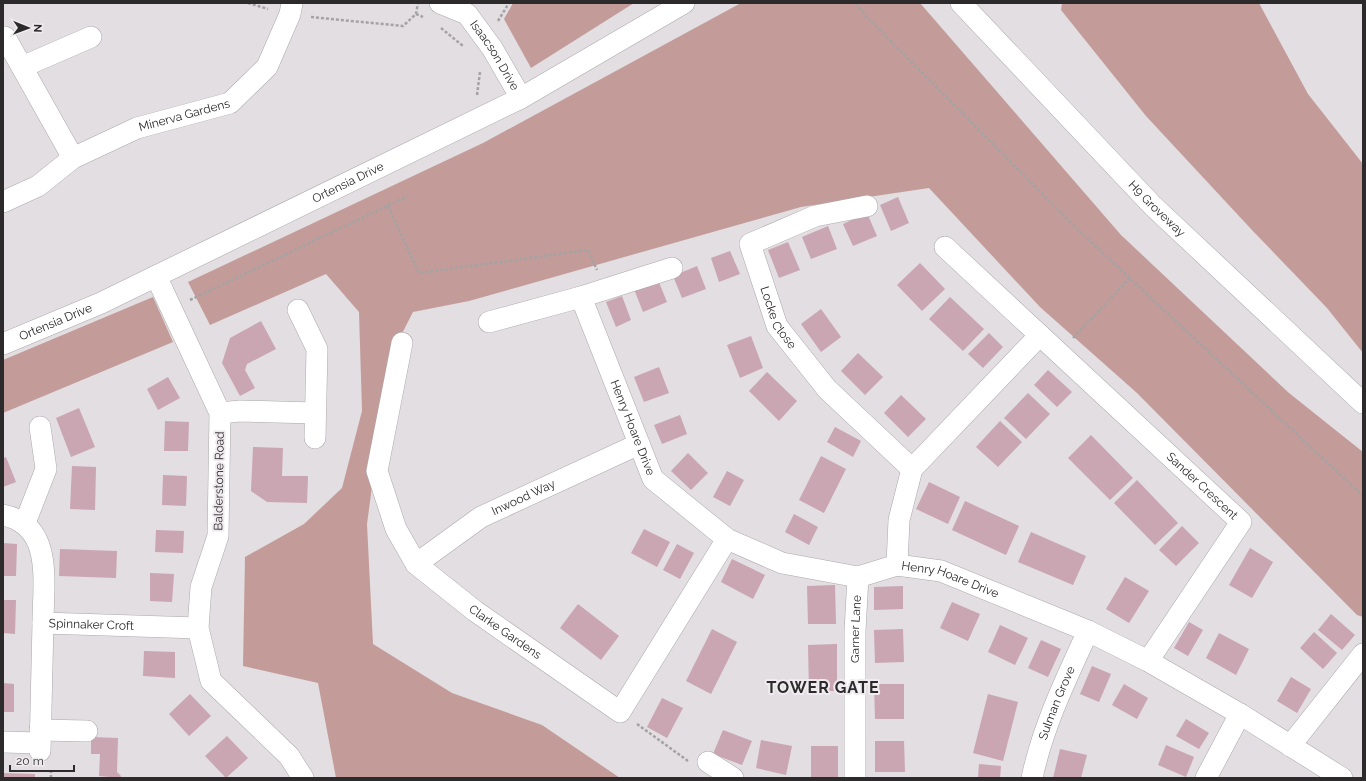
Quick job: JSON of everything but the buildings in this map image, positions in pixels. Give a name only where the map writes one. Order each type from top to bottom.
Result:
[{"type":"street","name":"Ortensia Drive","points":[[3,344],[101,304],[521,98],[684,3]]},
{"type":"street","name":"H9 Groveway","points":[[963,4],[1153,206],[1363,403]]},
{"type":"street","name":"Isaacson Drive","points":[[435,11],[471,8],[521,98]]},
{"type":"street","name":"Minerva Gardens","points":[[3,202],[38,186],[73,158],[137,128],[230,103],[268,67],[291,9]]},
{"type":"street","points":[[5,37],[73,158]]},
{"type":"street","points":[[22,67],[92,37]]},
{"type":"street","name":"Locke Close","points":[[867,206],[815,216],[750,244],[776,326],[826,389],[912,469]]},
{"type":"street","name":"Sander Crescent","points":[[945,247],[1241,522],[1148,661]]},
{"type":"street","points":[[489,322],[581,297],[672,268]]},
{"type":"street","name":"Balderstone Road","points":[[156,276],[220,413],[218,536],[201,587],[198,628],[211,681],[289,756],[303,778]]},
{"type":"street","name":"Henry Hoare Drive","points":[[581,297],[653,479],[727,539],[782,563],[858,577],[897,565],[941,571],[1088,631],[1148,661],[1240,714],[1342,778]]},
{"type":"street","points":[[298,310],[317,349],[315,438]]},
{"type":"street","points":[[897,565],[899,520],[912,469],[1040,335]]},
{"type":"street","name":"Clarke Gardens","points":[[402,343],[377,470],[396,529],[416,564],[475,611],[620,712]]},
{"type":"street","points":[[220,413],[240,411],[315,413]]},
{"type":"street","points":[[3,515],[25,523],[46,469],[40,427]]},
{"type":"street","name":"Inwood Way","points":[[416,564],[481,517],[639,444]]},
{"type":"street","name":"Spinnaker Croft","points":[[25,523],[37,538],[43,556],[43,623],[198,628]]},
{"type":"street","points":[[620,712],[727,539]]},
{"type":"street","name":"Garner Lane","points":[[855,778],[855,631],[858,577]]},
{"type":"street","points":[[40,741],[43,623]]},
{"type":"street","name":"Sulman Grove","points":[[1032,778],[1037,756],[1051,713],[1088,631]]},
{"type":"street","points":[[1290,746],[1363,654]]},
{"type":"street","points":[[1206,778],[1240,714]]},
{"type":"street","points":[[3,742],[40,741],[87,731]]},
{"type":"street","points":[[700,763],[733,778]]},
{"type":"path","points":[[248,3],[403,26],[416,14],[435,11]]},
{"type":"path","points":[[416,14],[418,3]]},
{"type":"path","points":[[856,3],[865,16],[1076,228],[1363,496]]},
{"type":"path","points":[[436,24],[465,48]]},
{"type":"path","points":[[477,98],[481,69]]},
{"type":"path","points":[[185,303],[408,196]]},
{"type":"path","points":[[388,205],[419,273],[588,250],[606,289]]},
{"type":"path","points":[[1059,353],[1130,278]]},
{"type":"path","points":[[620,712],[700,763]]},
{"type":"shaded area","points":[[513,3],[634,3],[531,68],[504,19]]},
{"type":"shaded area","points":[[741,3],[920,3],[1121,235],[1289,393],[1363,452],[1363,617],[1357,615],[1137,393],[1040,307],[929,188],[801,207],[469,301],[413,312],[389,359],[367,524],[373,644],[452,693],[542,725],[620,778],[336,778],[318,683],[243,666],[245,557],[304,524],[342,488],[362,411],[359,312],[326,274],[210,325],[188,282],[483,143]]},
{"type":"shaded area","points":[[1062,3],[1259,3],[1308,94],[1363,164],[1363,353],[1327,308],[1146,116],[1061,10]]},
{"type":"shaded area","points":[[153,297],[173,342],[3,413],[3,360]]},
{"type":"district","name":"TOWER GATE","points":[[823,687]]}]
